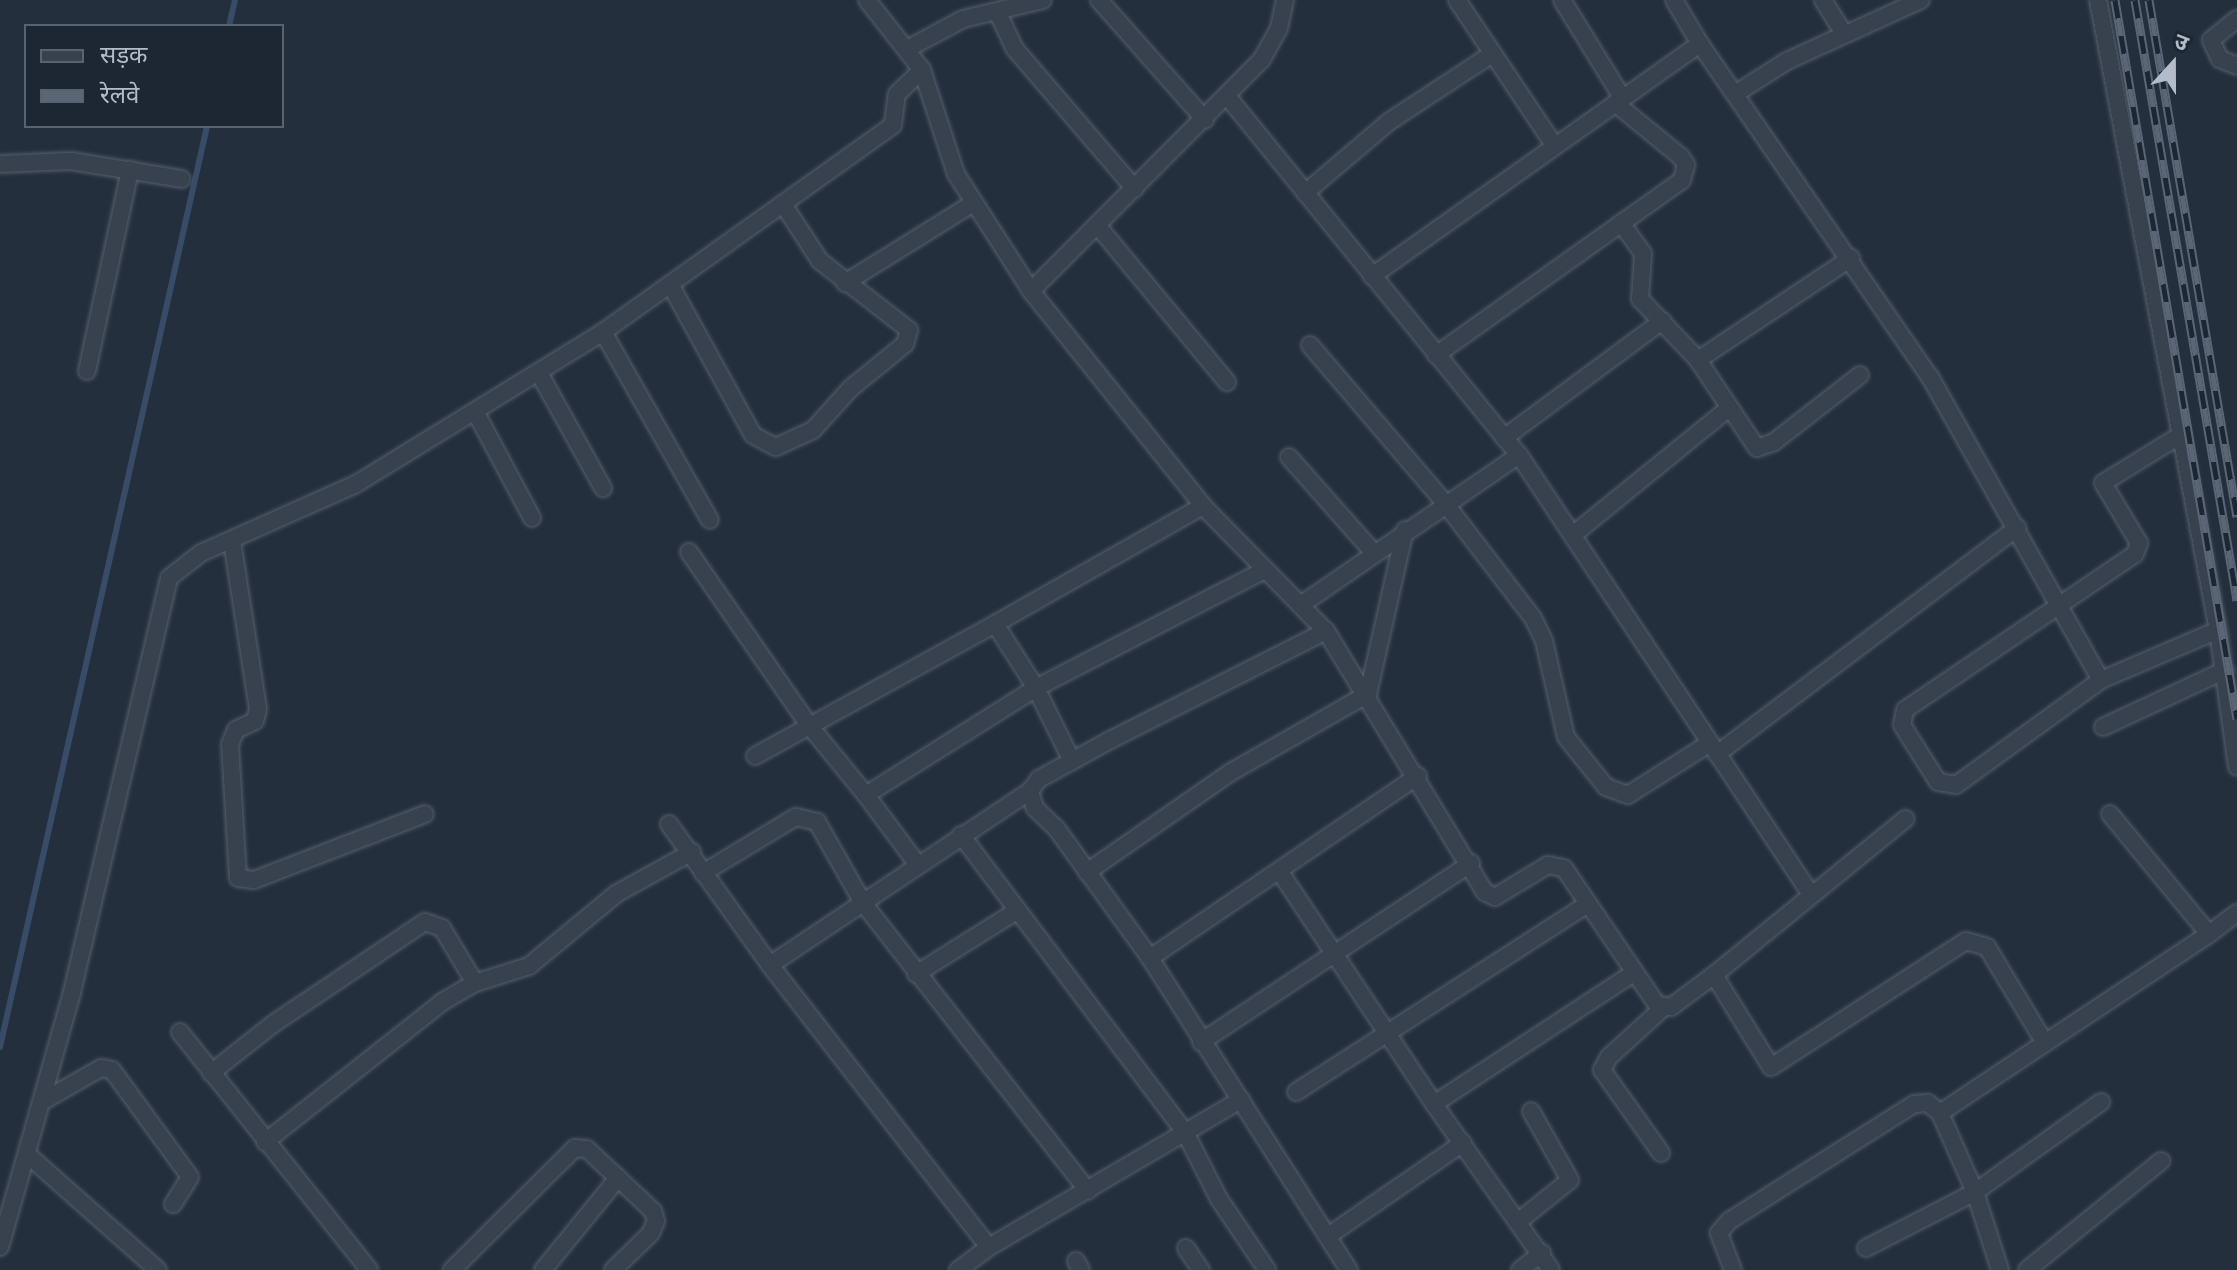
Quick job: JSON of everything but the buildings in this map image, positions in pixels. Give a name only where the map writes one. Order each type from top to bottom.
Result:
[{"type":"street","points":[[867,0],[909,48],[922,70],[956,174],[972,204],[1031,291],[1203,506],[1263,571],[1326,631],[1418,776],[1485,892],[1495,897],[1556,863],[1664,1007]]},
{"type":"street","points":[[909,48],[945,25],[1043,0]]},
{"type":"street","points":[[1099,0],[1205,120]]},
{"type":"street","points":[[1031,291],[1205,120],[1262,59],[1279,28],[1285,0]]},
{"type":"street","points":[[1457,0],[1554,145]]},
{"type":"street","points":[[1436,355],[1682,180],[1686,165],[1619,100],[1562,0]]},
{"type":"street","points":[[1674,0],[1700,44],[1851,258],[1930,377],[2101,680]]},
{"type":"street","points":[[1823,0],[1844,34]]},
{"type":"street","points":[[1735,94],[1787,61],[1921,0]]},
{"type":"street","points":[[2098,0],[2218,630],[2237,767]]},
{"type":"street","points":[[998,13],[1015,49],[1135,189]]},
{"type":"street","points":[[2237,19],[2211,40],[2220,59],[2237,66]]},
{"type":"street","points":[[1372,276],[1700,44]]},
{"type":"street","points":[[1305,193],[1390,121],[1492,54]]},
{"type":"street","points":[[0,1247],[43,1101],[162,595],[181,563],[307,510],[476,413],[603,332],[893,125],[897,94],[922,70]]},
{"type":"street","points":[[1227,96],[1519,455],[1810,893]]},
{"type":"street","points":[[0,164],[71,161],[182,179]]},
{"type":"street","points":[[87,371],[130,170]]},
{"type":"street","points":[[671,286],[753,435],[776,447],[813,430],[909,338],[904,324],[845,283],[820,261],[783,204]]},
{"type":"street","points":[[845,283],[972,204]]},
{"type":"street","points":[[1621,223],[1643,253],[1640,299],[1698,360],[1750,442],[1766,447],[1860,375]]},
{"type":"street","points":[[1097,225],[1227,382]]},
{"type":"street","points":[[1698,360],[1851,258]]},
{"type":"street","points":[[1504,438],[1662,321]]},
{"type":"street","points":[[603,332],[710,520]]},
{"type":"street","points":[[1310,345],[1444,502],[1533,618],[1544,641],[1566,737],[1606,787],[1628,795],[1713,749],[2017,528]]},
{"type":"street","points":[[539,373],[603,488]]},
{"type":"street","points":[[1574,534],[1729,408]]},
{"type":"street","points":[[476,413],[532,518]]},
{"type":"street","points":[[2179,436],[2103,483],[2138,548],[2061,606],[1905,710],[1902,725],[1938,782],[1956,785],[2101,680],[2218,630]]},
{"type":"street","points":[[1301,605],[1444,502],[1519,455]]},
{"type":"street","points":[[1289,457],[1374,553]]},
{"type":"street","points":[[755,756],[1203,506]]},
{"type":"street","points":[[1087,872],[1244,764],[1368,694],[1405,530]]},
{"type":"street","points":[[232,541],[258,709],[255,721],[236,730],[230,744],[238,878],[254,880],[425,814]]},
{"type":"street","points":[[689,552],[808,724],[918,865]]},
{"type":"street","points":[[866,795],[1036,688],[1263,571]]},
{"type":"street","points":[[995,624],[1036,688],[1072,761]]},
{"type":"street","points":[[770,965],[1030,791],[1039,779],[1326,631]]},
{"type":"street","points":[[2103,727],[2225,670]]},
{"type":"street","points":[[1150,958],[1418,776]]},
{"type":"street","points":[[1030,791],[1035,808],[1150,958],[1349,1270]]},
{"type":"street","points":[[2110,814],[2209,934]]},
{"type":"street","points":[[703,873],[796,817],[807,816],[817,822],[863,903],[1088,1191]]},
{"type":"street","points":[[1661,1153],[1602,1070],[1609,1057],[1664,1007],[1714,975],[1810,893],[1905,819]]},
{"type":"street","points":[[669,824],[770,965],[989,1247]]},
{"type":"street","points":[[961,835],[1185,1132],[1219,1199],[1267,1270]]},
{"type":"street","points":[[265,1142],[372,1053],[475,983],[529,966],[616,894],[692,852]]},
{"type":"street","points":[[1201,1042],[1471,863]]},
{"type":"street","points":[[1280,872],[1386,1038],[1542,1253],[1551,1270]]},
{"type":"street","points":[[1296,1092],[1386,1038],[1588,904]]},
{"type":"street","points":[[916,974],[1018,910]]},
{"type":"street","points":[[1940,1113],[2237,913]]},
{"type":"street","points":[[211,1073],[285,1016],[425,922],[442,928],[475,983]]},
{"type":"street","points":[[1714,975],[1764,1064],[1777,1067],[1966,941],[1977,940],[1987,947],[2045,1043]]},
{"type":"street","points":[[1434,1104],[1635,972]]},
{"type":"street","points":[[180,1032],[369,1270]]},
{"type":"street","points":[[43,1101],[101,1068],[112,1070],[190,1177],[173,1204]]},
{"type":"street","points":[[958,1270],[989,1247],[1241,1100]]},
{"type":"street","points":[[1866,1248],[1975,1192],[2101,1102]]},
{"type":"street","points":[[1733,1270],[1719,1233],[1729,1221],[1914,1104],[1928,1103],[1940,1113],[1975,1192],[2000,1270]]},
{"type":"street","points":[[1519,1221],[1570,1180],[1531,1111]]},
{"type":"street","points":[[1328,1236],[1463,1143]]},
{"type":"street","points":[[452,1270],[575,1148],[587,1149],[653,1211],[656,1221],[613,1270]]},
{"type":"street","points":[[29,1156],[158,1270]]},
{"type":"street","points":[[2027,1270],[2161,1161]]},
{"type":"street","points":[[543,1270],[618,1178]]},
{"type":"street","points":[[1186,1248],[1201,1270]]},
{"type":"street","points":[[1520,1270],[1542,1253]]},
{"type":"waterway","points":[[229,24],[235,0]]},
{"type":"waterway","points":[[0,1047],[207,128]]},
{"type":"railway","points":[[2115,0],[2237,719]]},
{"type":"railway","points":[[2135,0],[2237,600]]},
{"type":"railway","points":[[2149,0],[2237,517]]}]
